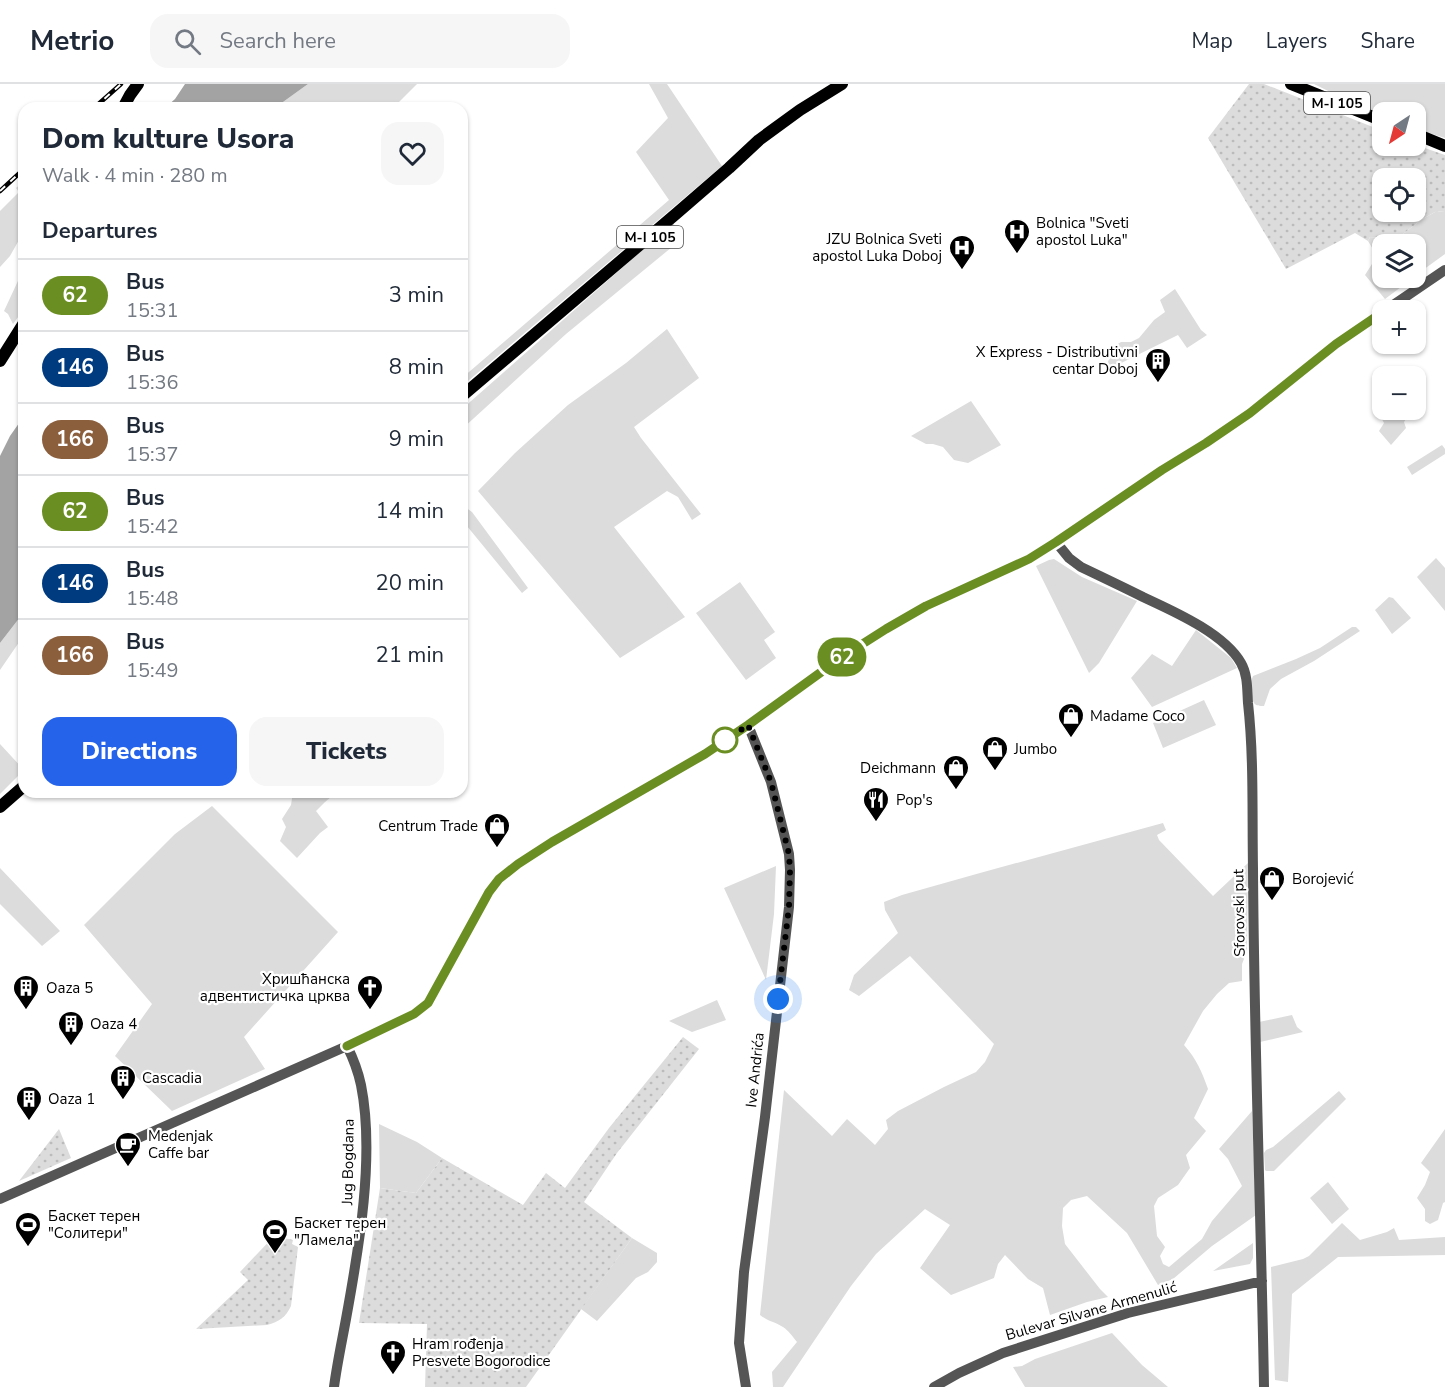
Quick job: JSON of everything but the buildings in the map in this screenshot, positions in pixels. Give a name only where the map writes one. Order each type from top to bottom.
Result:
[{"type":"main road","points":[[126,102],[138,84]]},
{"type":"main road","name":"M-I 105","points":[[468,391],[759,140],[842,84]]},
{"type":"main road","name":"M-I 105","points":[[1291,84],[1372,117]]},
{"type":"main road","points":[[1426,138],[1445,146]]},
{"type":"main road","points":[[0,361],[18,332]]},
{"type":"main road","points":[[0,807],[18,791]]},
{"type":"street","points":[[1400,300],[1445,270]]},
{"type":"street","points":[[0,1198],[347,1046],[414,1014],[428,1003],[481,906],[499,879],[508,871],[552,842],[684,767],[886,629],[926,606],[1029,559],[1056,542],[1250,413],[1336,344],[1372,319]]},
{"type":"street","name":"Sforovski put","points":[[1056,542],[1069,558],[1081,567],[1178,613],[1202,627],[1232,651],[1245,672],[1250,718],[1252,774],[1255,1037],[1264,1387]]},
{"type":"street","name":"Ive Andrića","points":[[746,1387],[739,1343],[744,1272],[765,1117],[789,907],[790,878],[789,854],[771,782],[748,725]]},
{"type":"street","name":"Jug Bogdana","points":[[334,1387],[352,1285],[364,1192],[366,1154],[361,1085],[347,1046]]},
{"type":"street","name":"Bulevar Silvane Armenulić","points":[[934,1387],[1002,1353],[1128,1313],[1262,1281]]},
{"type":"shaded area","points":[[185,84],[308,84],[283,102],[172,102]]},
{"type":"shaded area","points":[[308,84],[417,84],[399,102],[283,102]]},
{"type":"shaded area","points":[[649,84],[667,84],[722,166],[468,381],[468,373],[669,200],[636,152],[668,118]]},
{"type":"shaded area","points":[[1249,84],[1264,84],[1372,127],[1372,156],[1426,156],[1426,148],[1445,155],[1445,211],[1435,212],[1426,217],[1426,168],[1372,168],[1372,222],[1418,222],[1403,234],[1372,234],[1368,241],[1355,233],[1286,269],[1208,138]]},
{"type":"shaded area","points":[[1314,84],[1445,84],[1445,138],[1426,132],[1426,102],[1372,102],[1372,113]]},
{"type":"shaded area","points":[[18,193],[18,242],[0,267],[0,211]]},
{"type":"shaded area","points":[[1445,211],[1445,254],[1426,268],[1426,234],[1403,234],[1418,222],[1426,222],[1426,217],[1435,212]]},
{"type":"shaded area","points":[[673,223],[683,238],[566,334],[468,424],[468,404]]},
{"type":"shaded area","points":[[1372,237],[1372,248],[1368,241]]},
{"type":"shaded area","points":[[1372,264],[1372,283],[1365,275]]},
{"type":"shaded area","points":[[18,281],[18,317],[13,324],[4,311]]},
{"type":"shaded area","points":[[1376,288],[1400,288],[1385,299]]},
{"type":"shaded area","points":[[1175,289],[1201,330],[1207,335],[1187,348],[1178,335],[1109,369],[1108,361],[1114,354],[1113,347],[1121,342],[1131,342],[1139,338],[1154,320],[1165,312],[1160,300]]},
{"type":"shaded area","points":[[667,329],[699,378],[634,427],[701,514],[692,520],[678,497],[667,491],[614,527],[685,617],[620,658],[478,491],[515,453],[568,405],[626,363]]},
{"type":"shaded area","points":[[971,401],[1001,445],[968,463],[954,460],[943,447],[926,444],[911,436]]},
{"type":"shaded area","points":[[1382,420],[1405,420],[1406,428],[1391,445],[1379,431],[1384,423]]},
{"type":"shaded area","points":[[18,425],[18,620],[0,643],[0,456]]},
{"type":"shaded area","points":[[1442,445],[1445,454],[1412,475],[1407,467]]},
{"type":"shaded area","points":[[468,509],[528,588],[522,593],[468,527]]},
{"type":"shaded area","points":[[1436,558],[1445,568],[1445,611],[1417,577]]},
{"type":"shaded area","points":[[1054,559],[1082,577],[1137,601],[1099,663],[1089,673],[1036,566]]},
{"type":"shaded area","points":[[740,582],[775,632],[764,640],[776,658],[746,680],[696,613]]},
{"type":"shaded area","points":[[1389,597],[1393,598],[1411,618],[1392,634],[1375,610]]},
{"type":"shaded area","points":[[18,620],[18,644],[0,670],[0,643]]},
{"type":"shaded area","points":[[1352,627],[1360,631],[1281,679],[1270,689],[1264,706],[1254,703],[1251,690],[1253,676],[1320,648]]},
{"type":"shaded area","points":[[1196,630],[1231,658],[1237,668],[1152,707],[1131,678],[1152,654],[1172,666]]},
{"type":"shaded area","points":[[1204,700],[1216,725],[1163,748],[1153,723]]},
{"type":"shaded area","points":[[0,744],[18,764],[18,776],[0,794]]},
{"type":"shaded area","points":[[292,798],[330,798],[316,811],[328,827],[297,858],[280,841],[286,827],[282,819],[291,805]]},
{"type":"shaded area","points":[[212,806],[338,932],[244,1037],[265,1069],[172,1111],[115,1056],[152,1004],[84,925],[175,834]]},
{"type":"shaded area","points":[[1163,823],[1166,830],[1157,835],[1159,840],[1213,896],[1248,863],[1247,951],[1242,964],[1242,981],[1229,983],[1217,994],[1203,1011],[1184,1045],[1198,1065],[1208,1089],[1194,1118],[1206,1131],[1186,1155],[1190,1168],[1178,1185],[1158,1198],[1154,1206],[1157,1236],[1165,1247],[1160,1256],[1163,1264],[1169,1267],[1202,1239],[1212,1221],[1242,1186],[1228,1159],[1219,1149],[1252,1111],[1256,1215],[1212,1246],[1173,1279],[1158,1285],[1127,1233],[1087,1196],[1071,1200],[1063,1208],[1062,1226],[1065,1244],[1108,1297],[1050,1315],[1043,1288],[1028,1279],[1005,1255],[998,1264],[994,1278],[951,1295],[920,1268],[950,1225],[925,1209],[876,1254],[851,1286],[783,1387],[773,1387],[772,1372],[797,1342],[785,1328],[760,1315],[784,1090],[832,1136],[847,1119],[875,1145],[888,1129],[886,1120],[898,1111],[976,1072],[985,1062],[994,1044],[910,956],[859,996],[849,990],[854,975],[898,933],[885,910],[884,902],[902,895]]},
{"type":"shaded area","points":[[776,866],[774,914],[766,980],[724,888]]},
{"type":"shaded area","points":[[0,868],[60,931],[42,946],[0,904]]},
{"type":"shaded area","points":[[717,1000],[726,1020],[692,1032],[669,1021]]},
{"type":"shaded area","points":[[1292,1015],[1297,1027],[1303,1032],[1260,1042],[1259,1022]]},
{"type":"shaded area","points":[[683,1037],[699,1049],[617,1153],[584,1202],[632,1238],[526,1387],[425,1387],[427,1324],[359,1323],[380,1188],[416,1193],[442,1158],[523,1205],[546,1173],[565,1188],[609,1128]]},
{"type":"shaded area","points":[[1339,1091],[1346,1099],[1274,1171],[1266,1171],[1264,1153],[1266,1150],[1273,1147]]},
{"type":"shaded area","points":[[379,1124],[417,1142],[442,1158],[416,1193],[380,1188]]},
{"type":"shaded area","points":[[59,1129],[71,1158],[19,1181]]},
{"type":"shaded area","points":[[1445,1129],[1445,1202],[1438,1220],[1430,1224],[1425,1221],[1425,1209],[1417,1198],[1430,1172],[1421,1163]]},
{"type":"shaded area","points":[[1328,1182],[1349,1209],[1332,1224],[1310,1198]]},
{"type":"shaded area","points":[[1342,1223],[1360,1240],[1394,1228],[1399,1240],[1445,1237],[1445,1255],[1338,1257],[1292,1294],[1288,1382],[1275,1380],[1271,1267],[1309,1256]]},
{"type":"shaded area","points":[[276,1234],[293,1240],[292,1244],[298,1247],[291,1306],[287,1313],[279,1321],[267,1325],[196,1329],[248,1280],[240,1272]]},
{"type":"shaded area","points":[[632,1238],[657,1253],[657,1262],[648,1272],[636,1278],[597,1321],[581,1309]]},
{"type":"shaded area","points":[[1253,1243],[1253,1258],[1250,1264],[1213,1271]]},
{"type":"shaded area","points":[[1112,1333],[1142,1365],[1168,1387],[1025,1387],[1013,1367],[1022,1366],[1035,1359]]},
{"type":"railway","points":[[101,102],[121,84]]},
{"type":"railway","points":[[0,191],[18,174]]},
{"type":"bus line","name":"62","points":[[347,1046],[414,1014],[428,1003],[489,892],[508,871],[552,842],[705,754],[842,657],[886,629],[926,606],[1029,559],[1056,542],[1250,413],[1315,360],[1372,319]]},
{"type":"place","name":"Bolnica \"Sveti apostol Luka\"","points":[[1017,255]]},
{"type":"place","name":"JZU Bolnica Sveti apostol Luka Doboj","points":[[962,271]]},
{"type":"place","name":"X Express - Distributivni centar Doboj","points":[[1158,384]]},
{"type":"place","name":"Madame Coco","points":[[1071,739]]},
{"type":"place","name":"Jumbo","points":[[995,772]]},
{"type":"place","name":"Deichmann","points":[[956,791]]},
{"type":"place","name":"Pop's","points":[[876,823]]},
{"type":"place","name":"Centrum Trade","points":[[497,849]]},
{"type":"place","name":"Borojević","points":[[1272,902]]},
{"type":"place","name":"Oaza 5","points":[[26,1011]]},
{"type":"place","name":"Хришћанска адвентистичка црква","points":[[370,1011]]},
{"type":"place","name":"Oaza 4","points":[[71,1047]]},
{"type":"place","name":"Cascadia","points":[[123,1101]]},
{"type":"place","name":"Oaza 1","points":[[29,1122]]},
{"type":"place","name":"Medenjak Caffe bar","points":[[128,1168]]},
{"type":"place","name":"Баскет терен \"Солитери\"","points":[[28,1248]]},
{"type":"place","name":"Баскет терен \"Ламела\"","points":[[275,1255]]},
{"type":"place","name":"Hram rođenja Presvete Bogorodice","points":[[393,1376]]},
{"type":"route","points":[[725,740],[720,744],[748,725],[771,782],[789,854],[789,907],[778,999]]}]
